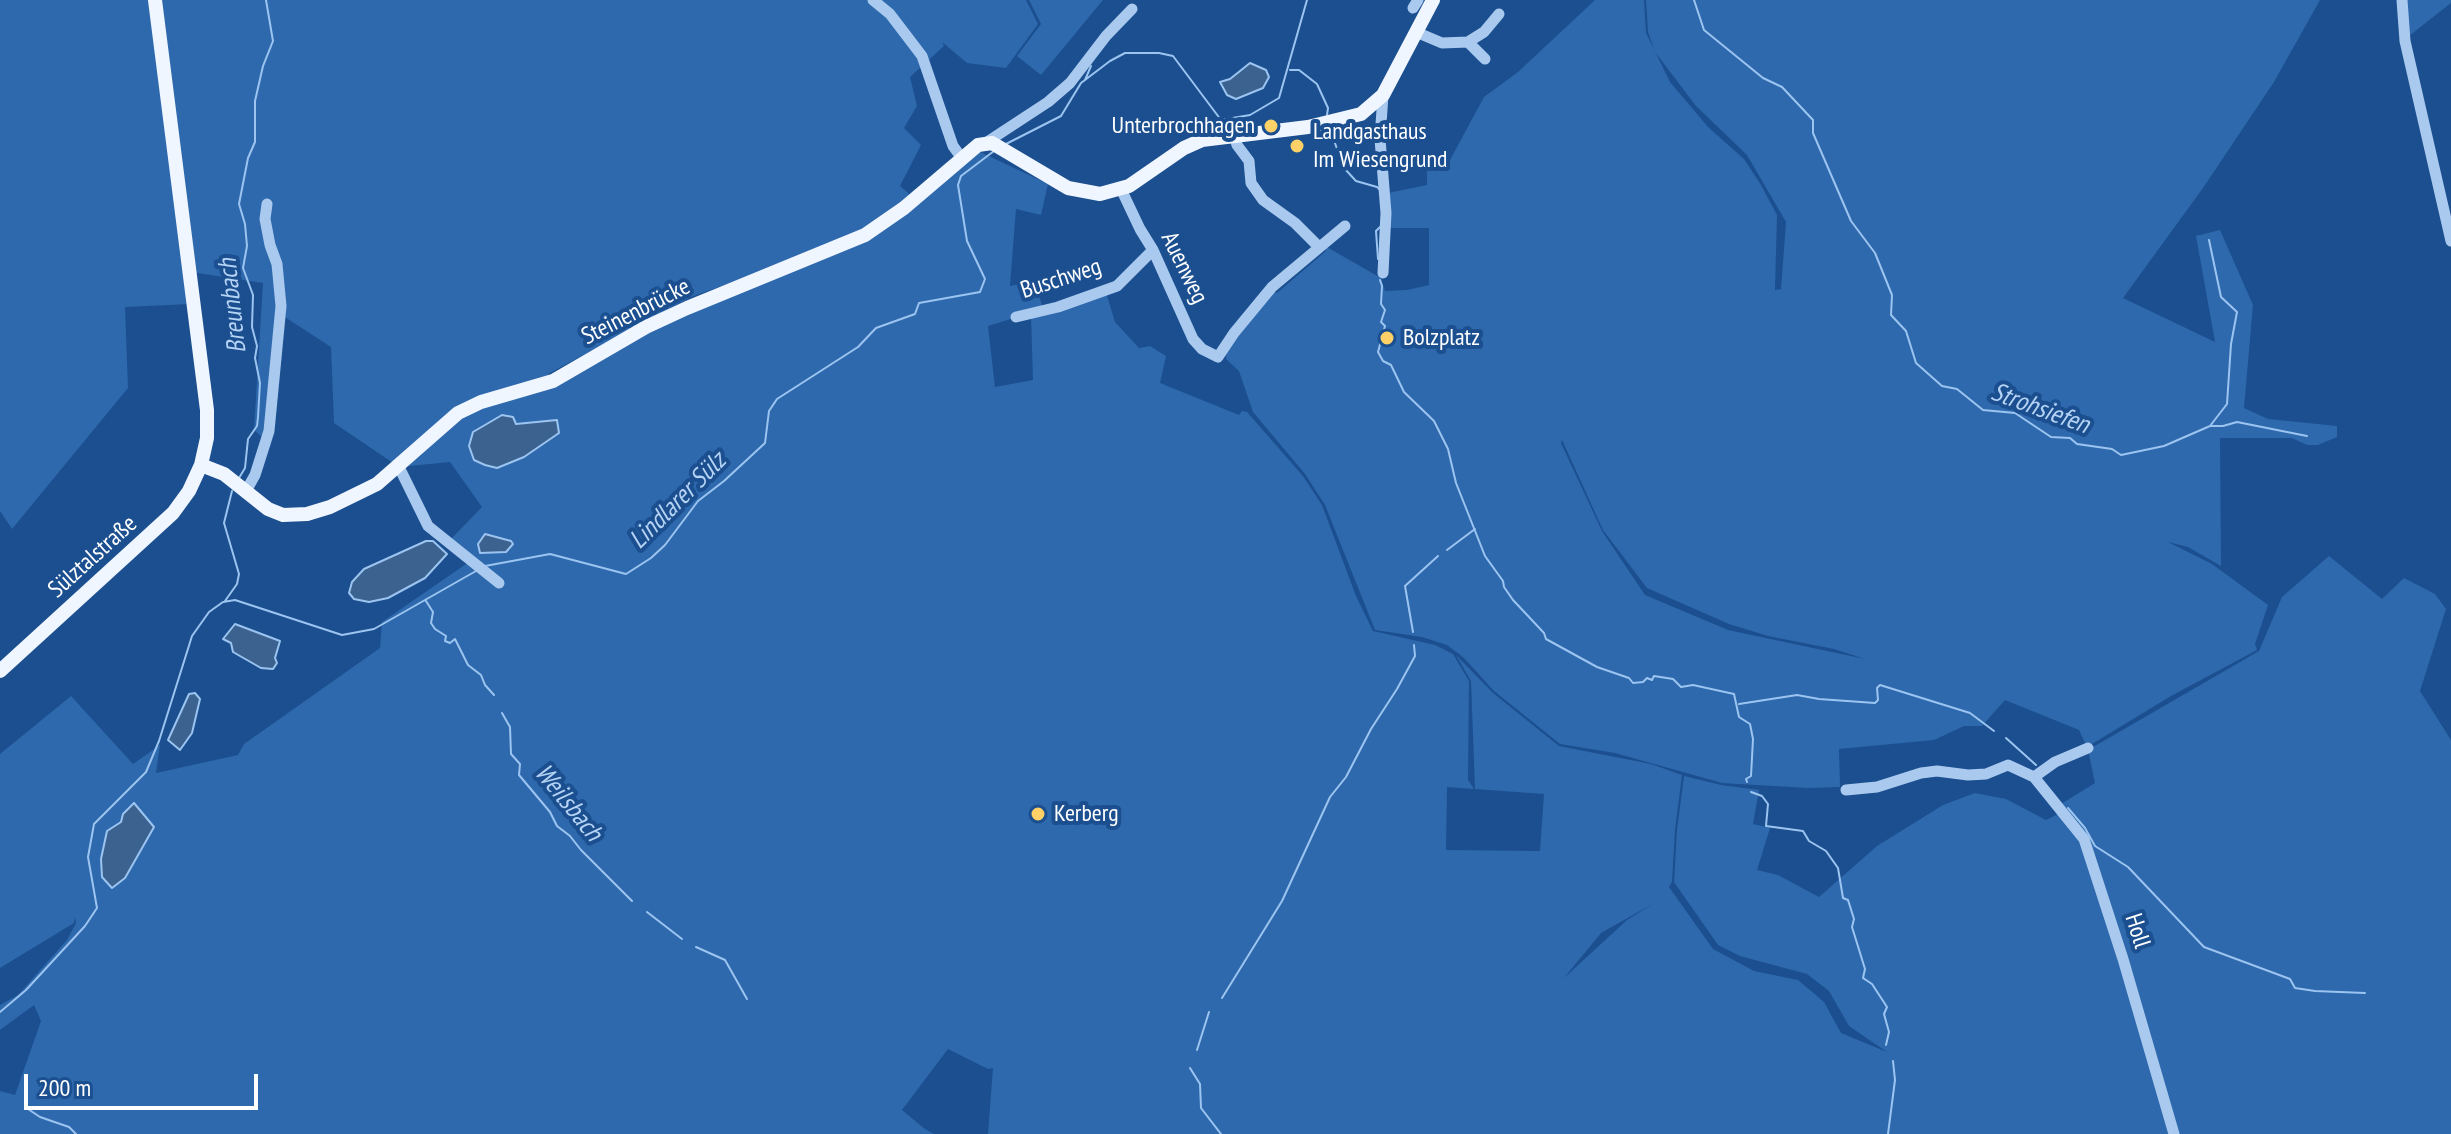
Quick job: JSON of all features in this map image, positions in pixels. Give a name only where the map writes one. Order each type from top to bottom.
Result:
[{"type":"main road","points":[[155,0],[207,410],[207,438],[201,465]]},
{"type":"main road","points":[[990,142],[1046,177],[1081,192],[1100,194],[1121,189],[1184,148],[1202,140],[1308,127],[1352,118],[1377,103],[1383,95],[1433,0]]},
{"type":"main road","name":"Steinenbrücke","points":[[201,465],[239,485],[283,515],[307,514],[353,497],[399,467],[458,413],[481,402],[553,381],[646,327],[865,235],[904,208],[961,157],[978,145],[990,142]]},
{"type":"main road","name":"Sülztalstraße","points":[[0,671],[173,513],[189,491],[201,465]]},
{"type":"street","points":[[873,0],[890,14],[922,56],[953,146],[961,157]]},
{"type":"street","points":[[2402,0],[2405,41],[2451,241]]},
{"type":"street","points":[[990,142],[1070,83],[1106,36],[1132,9]]},
{"type":"street","points":[[1416,32],[1442,43],[1468,42],[1484,32],[1499,14]]},
{"type":"street","points":[[1468,42],[1485,59]]},
{"type":"street","points":[[1383,95],[1380,139],[1386,213],[1383,273]]},
{"type":"street","points":[[1234,135],[1249,161],[1251,183],[1263,200],[1295,223],[1319,247],[1345,226]]},
{"type":"street","name":"Auenweg","points":[[1121,189],[1153,250],[1193,339],[1202,349],[1218,357],[1272,287],[1319,247]]},
{"type":"street","points":[[239,485],[255,475],[269,431],[281,306],[277,264],[265,219],[267,204]]},
{"type":"street","name":"Buschweg","points":[[1016,317],[1058,307],[1117,286],[1153,250]]},
{"type":"street","points":[[399,467],[428,526],[499,583]]},
{"type":"street","points":[[1846,790],[1877,787],[1937,771],[1986,774],[2008,765],[2034,777],[2055,762],[2088,748]]},
{"type":"street","name":"Holl","points":[[2034,777],[2084,839],[2174,1134]]},
{"type":"shaded area","points":[[0,0],[149,0],[191,304],[125,307],[128,388],[12,529],[0,511]]},
{"type":"shaded area","points":[[159,0],[1026,0],[1038,24],[1006,68],[967,63],[942,42],[944,46],[910,77],[917,106],[904,128],[921,145],[900,186],[914,198],[978,151],[1048,184],[1041,215],[1016,209],[1010,286],[1035,281],[1043,309],[988,326],[995,387],[1033,380],[1031,315],[1106,292],[1115,322],[1139,348],[1150,346],[1166,356],[1160,383],[1239,415],[1242,411],[1247,412],[1303,476],[1322,505],[1356,596],[1373,631],[1435,645],[1453,654],[1469,681],[1468,780],[1474,789],[1447,787],[1446,850],[1540,851],[1544,794],[1475,789],[1471,681],[1456,655],[1493,693],[1559,746],[1651,764],[1682,775],[1672,882],[1669,887],[1713,949],[1754,971],[1798,980],[1824,1002],[1841,1033],[1887,1052],[1849,1026],[1829,991],[1807,974],[1740,956],[1718,945],[1674,882],[1684,776],[1759,790],[1753,824],[1770,828],[1757,870],[1778,875],[1819,897],[1877,846],[1943,805],[1975,793],[2006,799],[2046,820],[2062,812],[2083,848],[2132,993],[2169,1134],[988,1134],[993,1068],[988,1069],[948,1049],[902,1110],[934,1134],[0,1134],[0,1091],[15,1095],[41,1021],[34,1005],[0,1030],[0,1005],[18,995],[67,940],[76,923],[75,917],[74,923],[0,968],[0,754],[71,696],[133,764],[160,745],[156,773],[238,755],[244,744],[380,648],[382,622],[469,562],[449,541],[482,507],[450,462],[399,467],[334,423],[331,347],[277,312],[263,438],[254,430],[263,283],[191,272]],"holes":[[[847,241],[646,327],[553,380],[548,374],[691,297]],[[1656,902],[1627,920],[1564,978],[1601,933]]]},
{"type":"shaded area","points":[[1029,0],[1103,0],[1041,75],[1017,56],[1041,24]]},
{"type":"shaded area","points":[[1595,0],[1644,0],[1646,33],[1654,50],[1648,32],[1646,0],[2320,0],[2274,82],[2203,188],[2123,298],[2215,342],[2196,236],[2220,230],[2253,305],[2244,408],[2268,419],[2337,426],[2337,437],[2318,445],[2307,445],[2292,438],[2220,438],[2221,566],[2188,547],[2168,542],[2212,564],[2268,605],[2255,644],[2257,650],[2171,696],[2087,747],[2079,730],[2005,700],[1982,726],[1964,726],[1934,740],[1839,749],[1840,787],[1808,788],[1722,783],[1615,753],[1560,744],[1494,691],[1464,658],[1447,645],[1422,637],[1375,630],[1325,505],[1305,474],[1253,412],[1239,371],[1226,359],[1227,349],[1273,290],[1277,293],[1326,251],[1325,246],[1381,278],[1385,291],[1429,285],[1429,228],[1388,228],[1388,193],[1427,185],[1427,157],[1450,160],[1484,97],[1518,72]],"holes":[[[1656,53],[1696,106],[1747,155],[1786,222],[1781,289],[1775,290],[1777,215],[1744,159],[1708,127],[1670,82]],[[1562,440],[1603,530],[1647,588],[1729,624],[1865,659],[1728,630],[1645,595],[1602,531]]]},
{"type":"shaded area","points":[[2406,0],[2451,0],[2451,3],[2409,36]]},
{"type":"shaded area","points":[[1250,63],[1266,70],[1269,77],[1263,88],[1236,99],[1227,95],[1220,82],[1230,79]]},
{"type":"shaded area","points":[[502,415],[513,417],[516,424],[557,420],[559,433],[524,457],[497,468],[474,460],[469,446],[473,432]]},
{"type":"shaded area","points":[[485,534],[513,544],[506,552],[480,553],[478,544]]},
{"type":"shaded area","points":[[426,541],[433,541],[447,554],[425,578],[388,598],[369,602],[354,599],[349,593],[352,582],[364,569]]},
{"type":"shaded area","points":[[2329,556],[2382,599],[2404,578],[2435,594],[2446,609],[2420,691],[2451,740],[2451,1134],[2177,1134],[2088,838],[2061,804],[2095,783],[2088,750],[2259,651],[2282,597]]},
{"type":"shaded area","points":[[235,624],[280,641],[275,658],[277,663],[273,669],[261,668],[233,652],[231,643],[223,639]]},
{"type":"shaded area","points":[[195,693],[200,699],[192,733],[180,750],[168,740],[189,694]]},
{"type":"shaded area","points":[[134,803],[154,827],[125,878],[112,888],[102,877],[101,859],[107,831],[121,822],[123,814]]},
{"type":"waterway","name":"Breunbach","points":[[239,478],[245,468],[248,439],[257,426],[260,383],[252,327],[253,295],[243,268],[247,246],[245,224],[239,204],[248,158],[255,142],[255,101],[273,41],[266,0]]},
{"type":"waterway","name":"Lindlarer Sülz","points":[[1006,144],[1061,116],[1081,83],[1125,53],[1173,56],[1221,120],[1250,115],[1279,98],[1307,0]]},
{"type":"waterway","name":"Strohsiefen","points":[[1694,0],[1704,30],[1763,78],[1782,87],[1813,120],[1813,133],[1851,221],[1875,253],[1892,295],[1891,315],[1906,331],[1916,363],[1942,386],[1957,389],[1983,410],[2015,413],[2051,437],[2070,438],[2077,444],[2112,449],[2121,455],[2164,446],[2210,426],[2227,404],[2231,344],[2237,312],[2221,297],[2209,240]]},
{"type":"waterway","name":"Lindlarer Sülz","points":[[1085,80],[1091,66]]},
{"type":"waterway","points":[[1290,70],[1299,70],[1317,84],[1328,108],[1327,115]]},
{"type":"waterway","points":[[1332,135],[1344,168],[1356,181],[1380,190]]},
{"type":"waterway","name":"Lindlarer Sülz","points":[[485,566],[550,554],[626,574],[665,545],[698,501],[765,443],[769,411],[777,399],[858,347],[876,328],[915,314],[919,303],[980,292],[985,279],[967,241],[958,185],[961,176],[994,151]]},
{"type":"waterway","points":[[1378,259],[1376,231],[1380,227]]},
{"type":"waterway","points":[[1380,280],[1381,304],[1385,310],[1381,322],[1385,326],[1378,352],[1383,361],[1391,365],[1404,392],[1434,421],[1448,449],[1456,483],[1485,556],[1513,600],[1546,639],[1597,667],[1629,678],[1633,683],[1643,682],[1647,678],[1652,680],[1654,676],[1673,679],[1681,687],[1693,685],[1734,694],[1739,717],[1750,724],[1753,739],[1751,776],[1746,779],[1747,782]]},
{"type":"waterway","points":[[2210,426],[2237,422],[2307,436]]},
{"type":"waterway","name":"Breunbach","points":[[225,601],[237,584],[239,574],[224,523],[232,491]]},
{"type":"waterway","points":[[1447,550],[1475,529]]},
{"type":"waterway","points":[[1413,632],[1405,586],[1438,556]]},
{"type":"waterway","name":"Lindlarer Sülz","points":[[0,1012],[26,990],[85,926],[97,908],[88,857],[94,824],[146,772],[192,636],[209,612],[223,602],[235,600],[342,635],[374,629],[476,571]]},
{"type":"waterway","name":"Weilsbach","points":[[426,601],[433,612],[431,623],[435,629],[446,636],[445,641],[450,643],[455,639],[468,665],[481,675],[494,695]]},
{"type":"waterway","points":[[1222,998],[1282,901],[1330,797],[1346,777],[1415,656],[1414,645]]},
{"type":"waterway","points":[[1739,704],[1797,695],[1875,703],[1880,685],[1970,713],[1994,731]]},
{"type":"waterway","name":"Weilsbach","points":[[502,713],[510,727],[511,754],[520,764],[519,775],[550,812],[557,826],[632,901]]},
{"type":"waterway","points":[[2006,738],[2036,765]]},
{"type":"waterway","points":[[1751,792],[1762,796],[1768,804],[1766,826],[1803,831],[1809,841],[1826,851],[1838,868],[1843,898],[1848,900],[1854,919],[1852,927],[1865,969],[1863,978],[1872,984],[1887,1007],[1884,1014],[1889,1032],[1886,1045]]},
{"type":"waterway","points":[[2068,808],[2095,846],[2128,867],[2204,947],[2290,979],[2295,988],[2365,993]]},
{"type":"waterway","name":"Weilsbach","points":[[647,912],[682,939]]},
{"type":"waterway","name":"Weilsbach","points":[[696,947],[725,960],[747,999]]},
{"type":"waterway","points":[[1197,1050],[1209,1012]]},
{"type":"waterway","points":[[1888,1134],[1895,1080],[1893,1061]]},
{"type":"waterway","points":[[1190,1068],[1200,1084],[1201,1108],[1221,1134]]},
{"type":"waterway","points":[[25,1107],[40,1117],[69,1127],[76,1134]]},
{"type":"place","name":"Unterbrochhagen","points":[[1271,126]]},
{"type":"place","name":"Landgasthaus Im Wiesengrund","points":[[1297,146]]},
{"type":"place","name":"Bolzplatz","points":[[1387,338]]},
{"type":"place","name":"Kerberg","points":[[1038,814]]}]
